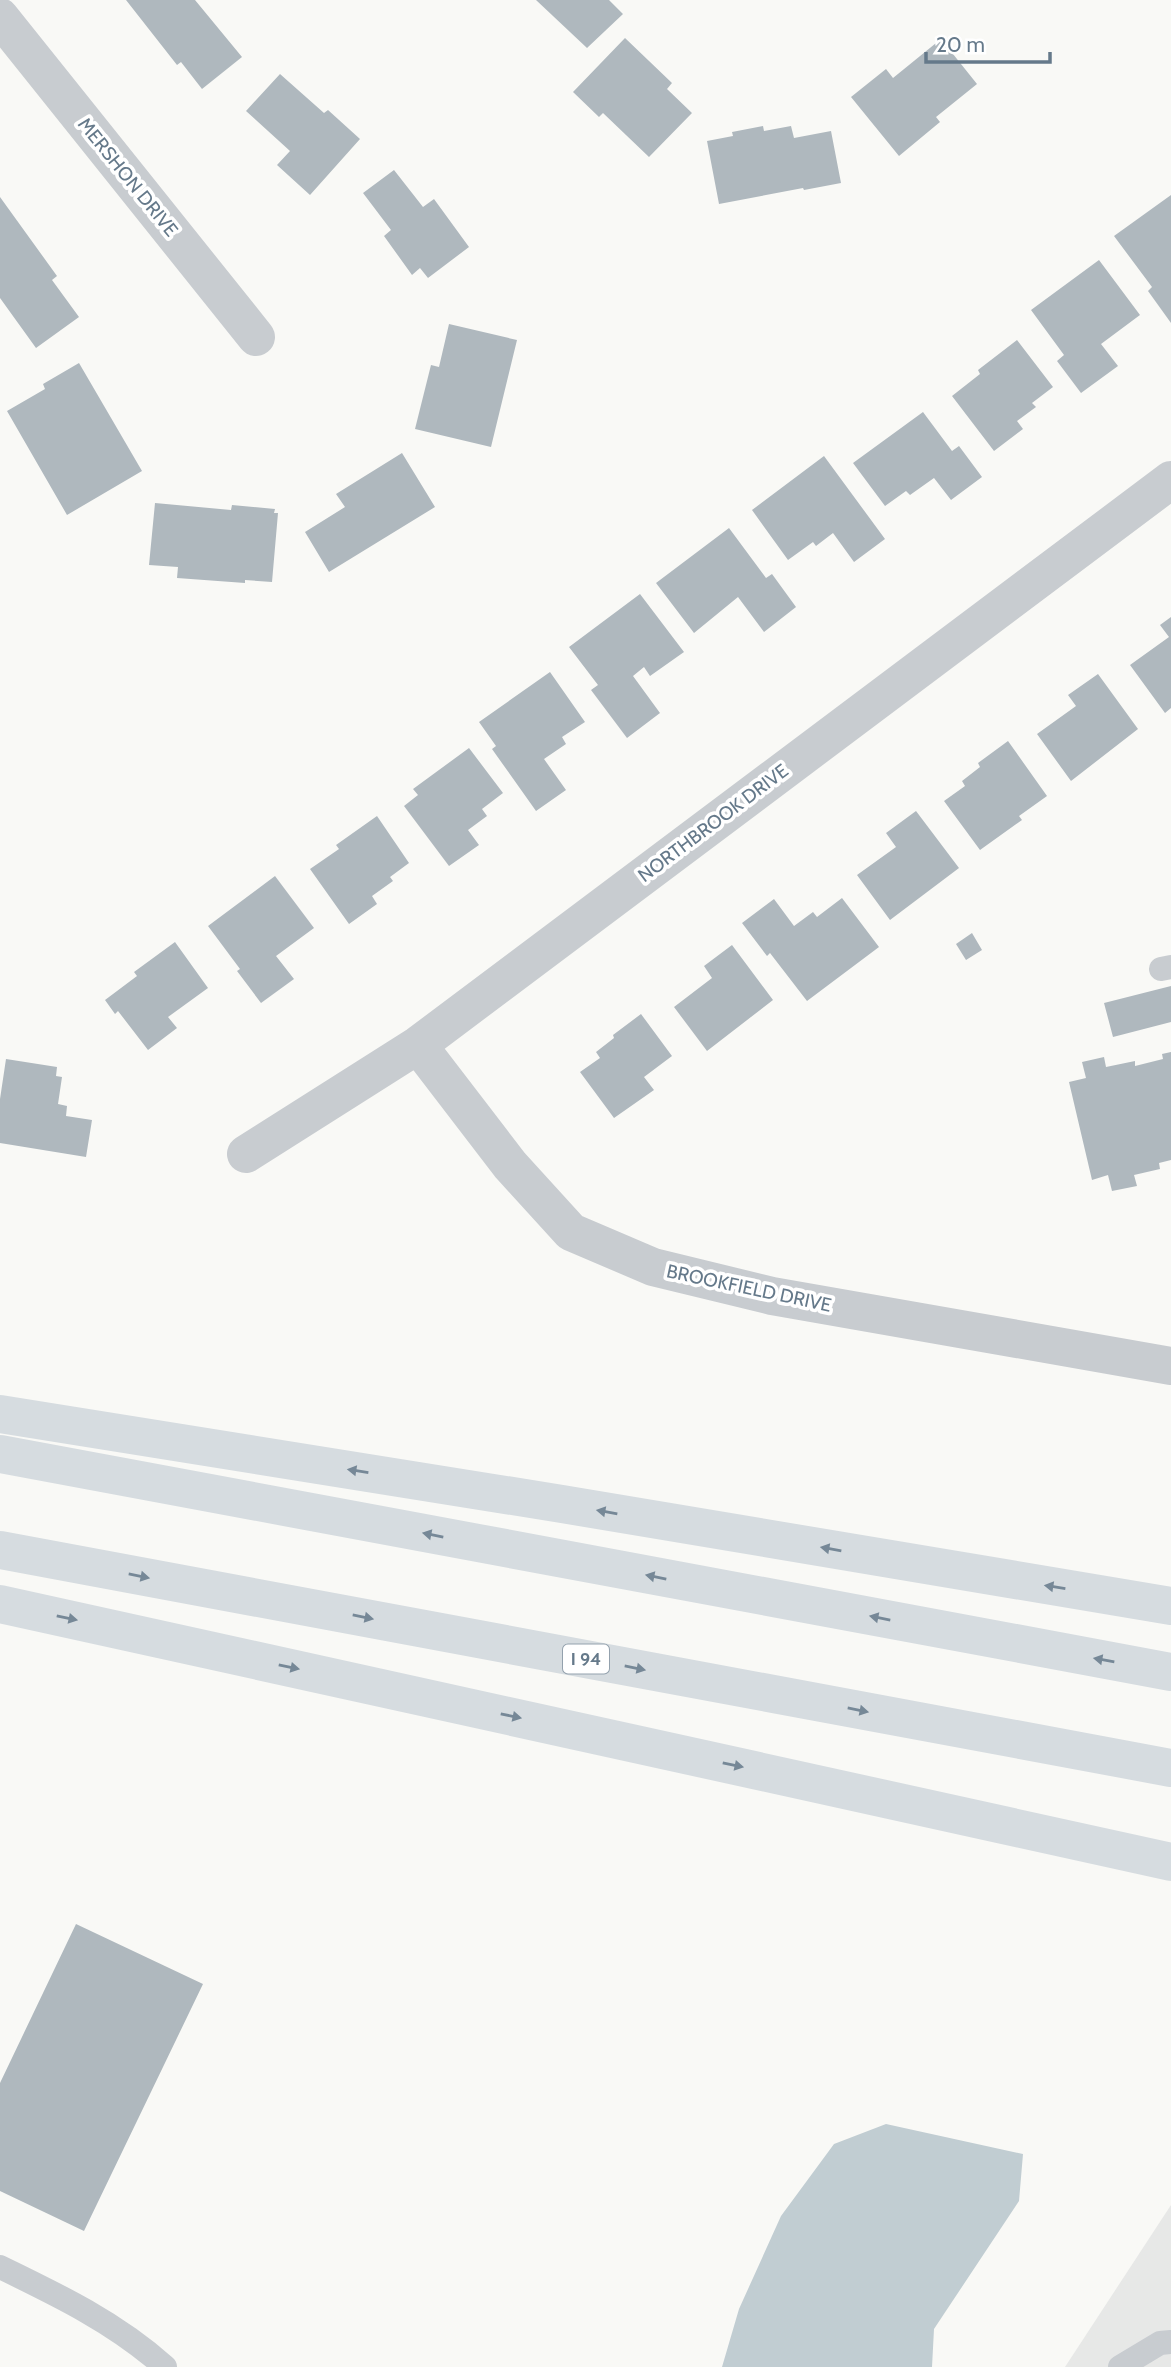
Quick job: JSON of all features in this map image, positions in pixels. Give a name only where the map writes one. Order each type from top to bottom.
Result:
[{"type":"highway","points":[[0,1413],[1171,1606]]},
{"type":"highway","points":[[0,1454],[1171,1672]]},
{"type":"highway","name":"I 94","points":[[0,1550],[1171,1768]]},
{"type":"highway","points":[[0,1604],[1171,1862]]},
{"type":"street","name":"MERSHON DRIVE","points":[[0,16],[256,337]]},
{"type":"street","name":"NORTHBROOK DRIVE","points":[[246,1154],[418,1045],[1171,480]]},
{"type":"street","name":"BROOKFIELD DRIVE","points":[[418,1045],[510,1165],[571,1232],[653,1267],[772,1296],[1171,1366]]},
{"type":"lane","points":[[0,2267],[111,2325],[165,2367]]},
{"type":"lane","points":[[1120,2367],[1160,2343],[1171,2342]]},
{"type":"shaded area","points":[[886,2124],[1023,2154],[1019,2201],[934,2329],[932,2367],[722,2367],[739,2309],[781,2216],[834,2144]]},
{"type":"shaded area","points":[[1171,2205],[1171,2367],[1065,2367]]},
{"type":"building","points":[[126,0],[195,0],[242,57],[202,89],[181,62],[177,65]]},
{"type":"building","points":[[536,0],[609,0],[623,14],[587,48]]},
{"type":"building","points":[[625,38],[672,83],[667,89],[692,113],[649,157],[603,113],[599,117],[573,92]]},
{"type":"building","points":[[941,39],[977,84],[936,117],[940,122],[899,156],[851,97],[886,69],[893,78]]},
{"type":"building","points":[[280,74],[324,113],[328,110],[360,139],[310,195],[277,165],[290,151],[246,111]]},
{"type":"building","points":[[763,126],[764,131],[791,126],[794,138],[831,131],[841,183],[719,204],[707,141],[733,136],[732,132]]},
{"type":"building","points":[[394,170],[423,207],[434,199],[469,247],[428,278],[420,268],[412,275],[384,236],[391,230],[363,193]]},
{"type":"building","points":[[1171,195],[1171,323],[1148,291],[1152,287],[1114,236]]},
{"type":"building","points":[[0,197],[57,276],[52,280],[79,317],[36,348],[0,298]]},
{"type":"building","points":[[1099,260],[1140,315],[1101,344],[1118,366],[1081,393],[1057,361],[1064,355],[1031,310]]},
{"type":"building","points":[[449,324],[517,340],[491,447],[415,429],[431,365],[439,367]]},
{"type":"building","points":[[1017,340],[1053,387],[1032,403],[1036,407],[1017,421],[1023,429],[994,451],[952,396],[980,374],[978,370]]},
{"type":"building","points":[[79,363],[142,471],[67,515],[7,411],[45,389],[43,384]]},
{"type":"building","points":[[923,412],[952,451],[959,446],[982,477],[951,500],[934,478],[910,495],[906,491],[885,506],[853,463]]},
{"type":"building","points":[[402,453],[435,507],[329,572],[305,532],[345,507],[336,494]]},
{"type":"building","points":[[824,456],[885,539],[854,562],[833,533],[816,546],[813,542],[788,560],[752,510]]},
{"type":"building","points":[[155,503],[231,510],[232,505],[275,509],[274,513],[278,513],[272,582],[245,580],[245,583],[177,578],[178,567],[149,565]]},
{"type":"building","points":[[729,528],[766,578],[772,574],[796,607],[764,632],[738,597],[694,633],[656,583]]},
{"type":"building","points":[[640,594],[684,652],[650,676],[644,667],[633,676],[660,713],[627,738],[591,690],[598,685],[569,647]]},
{"type":"building","points":[[1171,617],[1171,708],[1165,713],[1130,665],[1169,637],[1160,625]]},
{"type":"building","points":[[550,672],[585,722],[562,737],[566,744],[544,759],[566,790],[536,811],[492,749],[496,746],[479,722]]},
{"type":"building","points":[[1098,674],[1138,729],[1071,781],[1037,734],[1076,706],[1068,695]]},
{"type":"building","points":[[1008,741],[1047,796],[1019,816],[1022,820],[980,850],[944,801],[965,786],[962,781],[980,767],[978,763]]},
{"type":"building","points":[[469,748],[503,793],[482,809],[487,816],[468,830],[479,845],[449,866],[404,806],[418,795],[413,789]]},
{"type":"building","points":[[916,811],[959,868],[890,920],[857,875],[896,847],[886,833]]},
{"type":"building","points":[[377,816],[409,863],[390,877],[393,881],[372,896],[377,904],[349,924],[310,869],[339,849],[336,845]]},
{"type":"building","points":[[275,876],[314,928],[276,956],[294,979],[261,1003],[208,926]]},
{"type":"building","points":[[842,898],[879,947],[807,1001],[770,953],[767,956],[742,923],[774,899],[794,926],[813,912],[817,917]]},
{"type":"building","points":[[972,933],[982,950],[966,960],[956,944]]},
{"type":"building","points":[[175,942],[208,988],[168,1017],[177,1028],[148,1050],[118,1011],[115,1014],[105,1000],[137,976],[134,972]]},
{"type":"building","points":[[732,945],[773,1000],[707,1051],[674,1007],[712,978],[704,966]]},
{"type":"building","points":[[1171,986],[1171,1022],[1113,1037],[1104,1003]]},
{"type":"building","points":[[641,1014],[672,1056],[644,1077],[654,1090],[614,1118],[580,1072],[600,1058],[596,1052],[614,1038],[613,1035]]},
{"type":"building","points":[[1171,1052],[1171,1160],[1159,1163],[1160,1169],[1134,1175],[1137,1186],[1112,1191],[1108,1175],[1092,1180],[1069,1082],[1086,1078],[1082,1062],[1104,1057],[1106,1067],[1135,1061],[1135,1066],[1163,1059],[1162,1054]]},
{"type":"building","points":[[6,1059],[57,1067],[56,1076],[62,1077],[58,1104],[67,1106],[66,1116],[92,1120],[86,1157],[0,1143],[0,1099]]},
{"type":"building","points":[[76,1924],[203,1984],[84,2231],[0,2191],[0,2083]]}]
